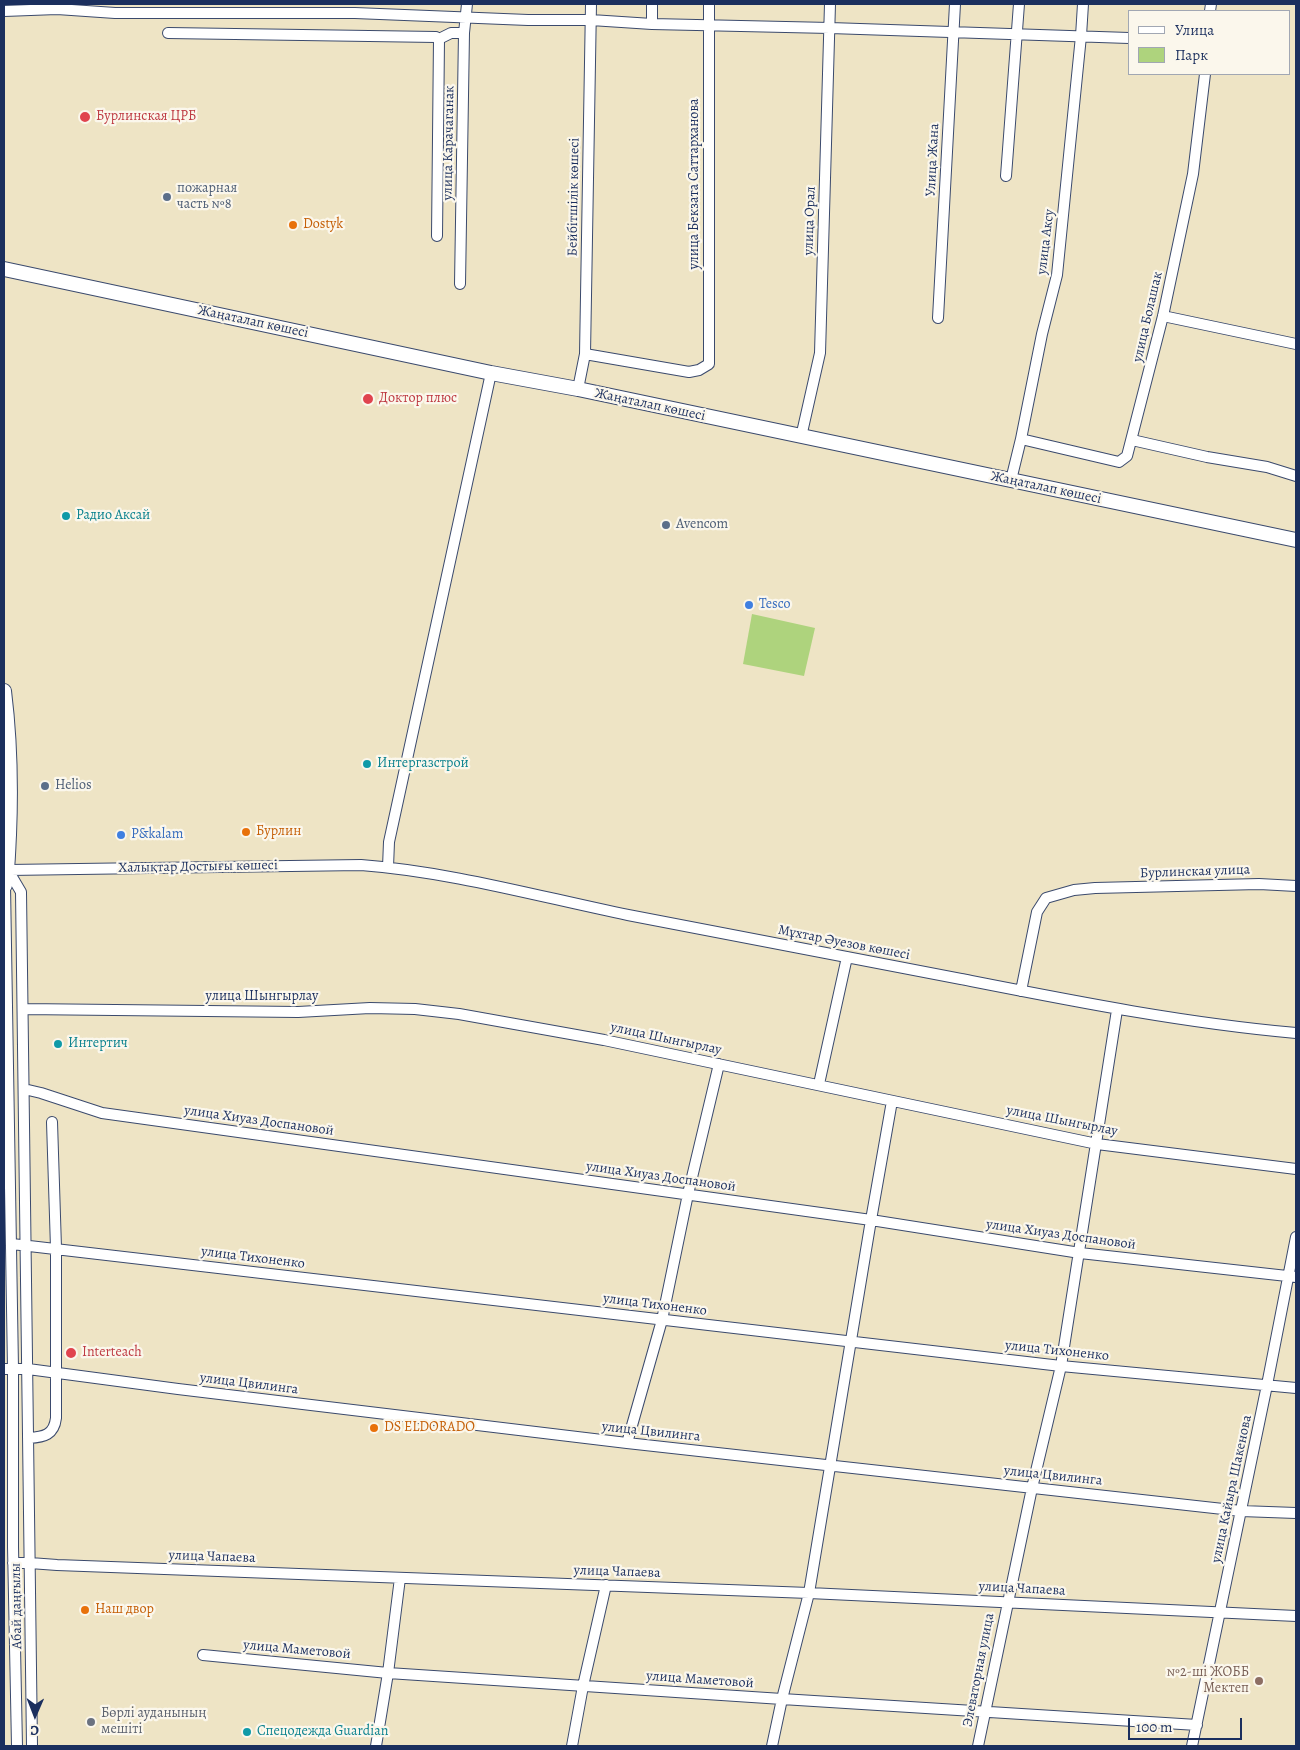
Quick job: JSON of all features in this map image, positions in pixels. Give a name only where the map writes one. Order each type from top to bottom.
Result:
[{"type":"main road","name":"Жаңаталап көшесі","points":[[4,269],[491,373],[1296,540]]},
{"type":"main road","points":[[4,692],[10,766],[10,806],[4,885]]},
{"type":"street","name":"улица Карачаганак","points":[[460,284],[464,34],[467,4]]},
{"type":"street","name":"Бейбітшілік көшесі","points":[[578,390],[585,354],[591,4]]},
{"type":"street","points":[[652,4],[652,24]]},
{"type":"street","name":"улица Бекзата Саттарханова","points":[[585,354],[689,372],[699,370],[709,364],[709,4]]},
{"type":"street","name":"улица Орал","points":[[801,437],[820,353],[830,4]]},
{"type":"street","name":"Улица Жана","points":[[938,318],[955,4]]},
{"type":"street","points":[[1006,176],[1019,4]]},
{"type":"street","name":"улица Аксу","points":[[1011,480],[1042,334],[1057,275],[1083,4]]},
{"type":"street","points":[[4,11],[115,8],[355,8],[467,17],[1128,38]]},
{"type":"street","points":[[168,33],[436,37],[439,39],[451,33],[464,34]]},
{"type":"street","points":[[437,236],[439,39]]},
{"type":"street","name":"улица Болашак","points":[[1021,439],[1119,462],[1127,456],[1163,316],[1193,174],[1205,75]]},
{"type":"street","points":[[1163,316],[1296,344]]},
{"type":"street","points":[[388,867],[389,842],[491,373]]},
{"type":"street","points":[[1132,440],[1206,457],[1267,467],[1296,476]]},
{"type":"street","name":"Халықтар Достығы көшесі","points":[[6,866],[361,865],[388,867]]},
{"type":"street","name":"Абай даңғылы","points":[[6,866],[21,892],[32,1746]]},
{"type":"street","name":"Мұхтар Әуезов көшесі","points":[[388,867],[518,890],[626,914],[1117,1010],[1213,1024],[1296,1033]]},
{"type":"street","name":"Бурлинская улица","points":[[1021,991],[1037,912],[1046,898],[1074,890],[1094,888],[1259,884],[1296,886]]},
{"type":"street","name":"Абай даңғылы","points":[[4,885],[12,1244],[9,1368],[17,1746]]},
{"type":"street","points":[[819,1084],[847,957]]},
{"type":"street","name":"улица Шынгырлау","points":[[23,1009],[298,1012],[370,1008],[415,1009],[459,1014],[594,1038],[1096,1144],[1296,1169]]},
{"type":"street","name":"Элеваторная улица","points":[[978,1746],[1007,1602],[1061,1366],[1117,1010]]},
{"type":"street","points":[[627,1444],[662,1320],[688,1194],[719,1064]]},
{"type":"street","name":"улица Хиуаз Доспановой","points":[[24,1089],[102,1113],[871,1220],[1080,1253],[1292,1276]]},
{"type":"street","points":[[772,1746],[809,1593],[892,1101]]},
{"type":"street","points":[[29,1438],[42,1437],[50,1432],[55,1425],[56,1248],[52,1122]]},
{"type":"street","name":"улица Кайыра Шакенова","points":[[1192,1746],[1267,1386],[1292,1276],[1296,1237]]},
{"type":"street","name":"улица Тихоненко","points":[[12,1244],[1061,1366],[1296,1388]]},
{"type":"street","name":"улица Цвилинга","points":[[9,1368],[627,1444],[1241,1510],[1296,1514]]},
{"type":"street","name":"улица Чапаева","points":[[13,1563],[809,1593],[1296,1616]]},
{"type":"street","points":[[376,1746],[388,1673],[400,1578]]},
{"type":"street","points":[[572,1746],[583,1686],[606,1586]]},
{"type":"street","name":"улица Маметовой","points":[[203,1655],[388,1673],[782,1700],[1196,1725]]},
{"type":"green space","points":[[752,614],[815,628],[804,676],[743,664]]},
{"type":"place","name":"Бурлинская ЦРБ","points":[[85,117]]},
{"type":"place","name":"пожарная часть №8","points":[[167,197]]},
{"type":"place","name":"Dostyk","points":[[293,225]]},
{"type":"place","name":"Доктор плюс","points":[[368,399]]},
{"type":"place","name":"Радио Аксай","points":[[66,516]]},
{"type":"place","name":"Avencom","points":[[666,525]]},
{"type":"place","name":"Tesco","points":[[749,605]]},
{"type":"place","name":"Интергазстрой","points":[[367,764]]},
{"type":"place","name":"Helios","points":[[45,786]]},
{"type":"place","name":"Бурлин","points":[[246,832]]},
{"type":"place","name":"P&kalam","points":[[121,835]]},
{"type":"place","name":"Интертич","points":[[58,1044]]},
{"type":"place","name":"Interteach","points":[[71,1353]]},
{"type":"place","name":"DS ELDORADO","points":[[374,1428]]},
{"type":"place","name":"Наш двор","points":[[85,1610]]},
{"type":"place","name":"№2-ші ЖОББ Мектеп","points":[[1259,1681]]},
{"type":"place","name":"Бөрлі ауданының мешіті","points":[[91,1722]]},
{"type":"place","name":"Спецодежда Guardian","points":[[247,1732]]}]
